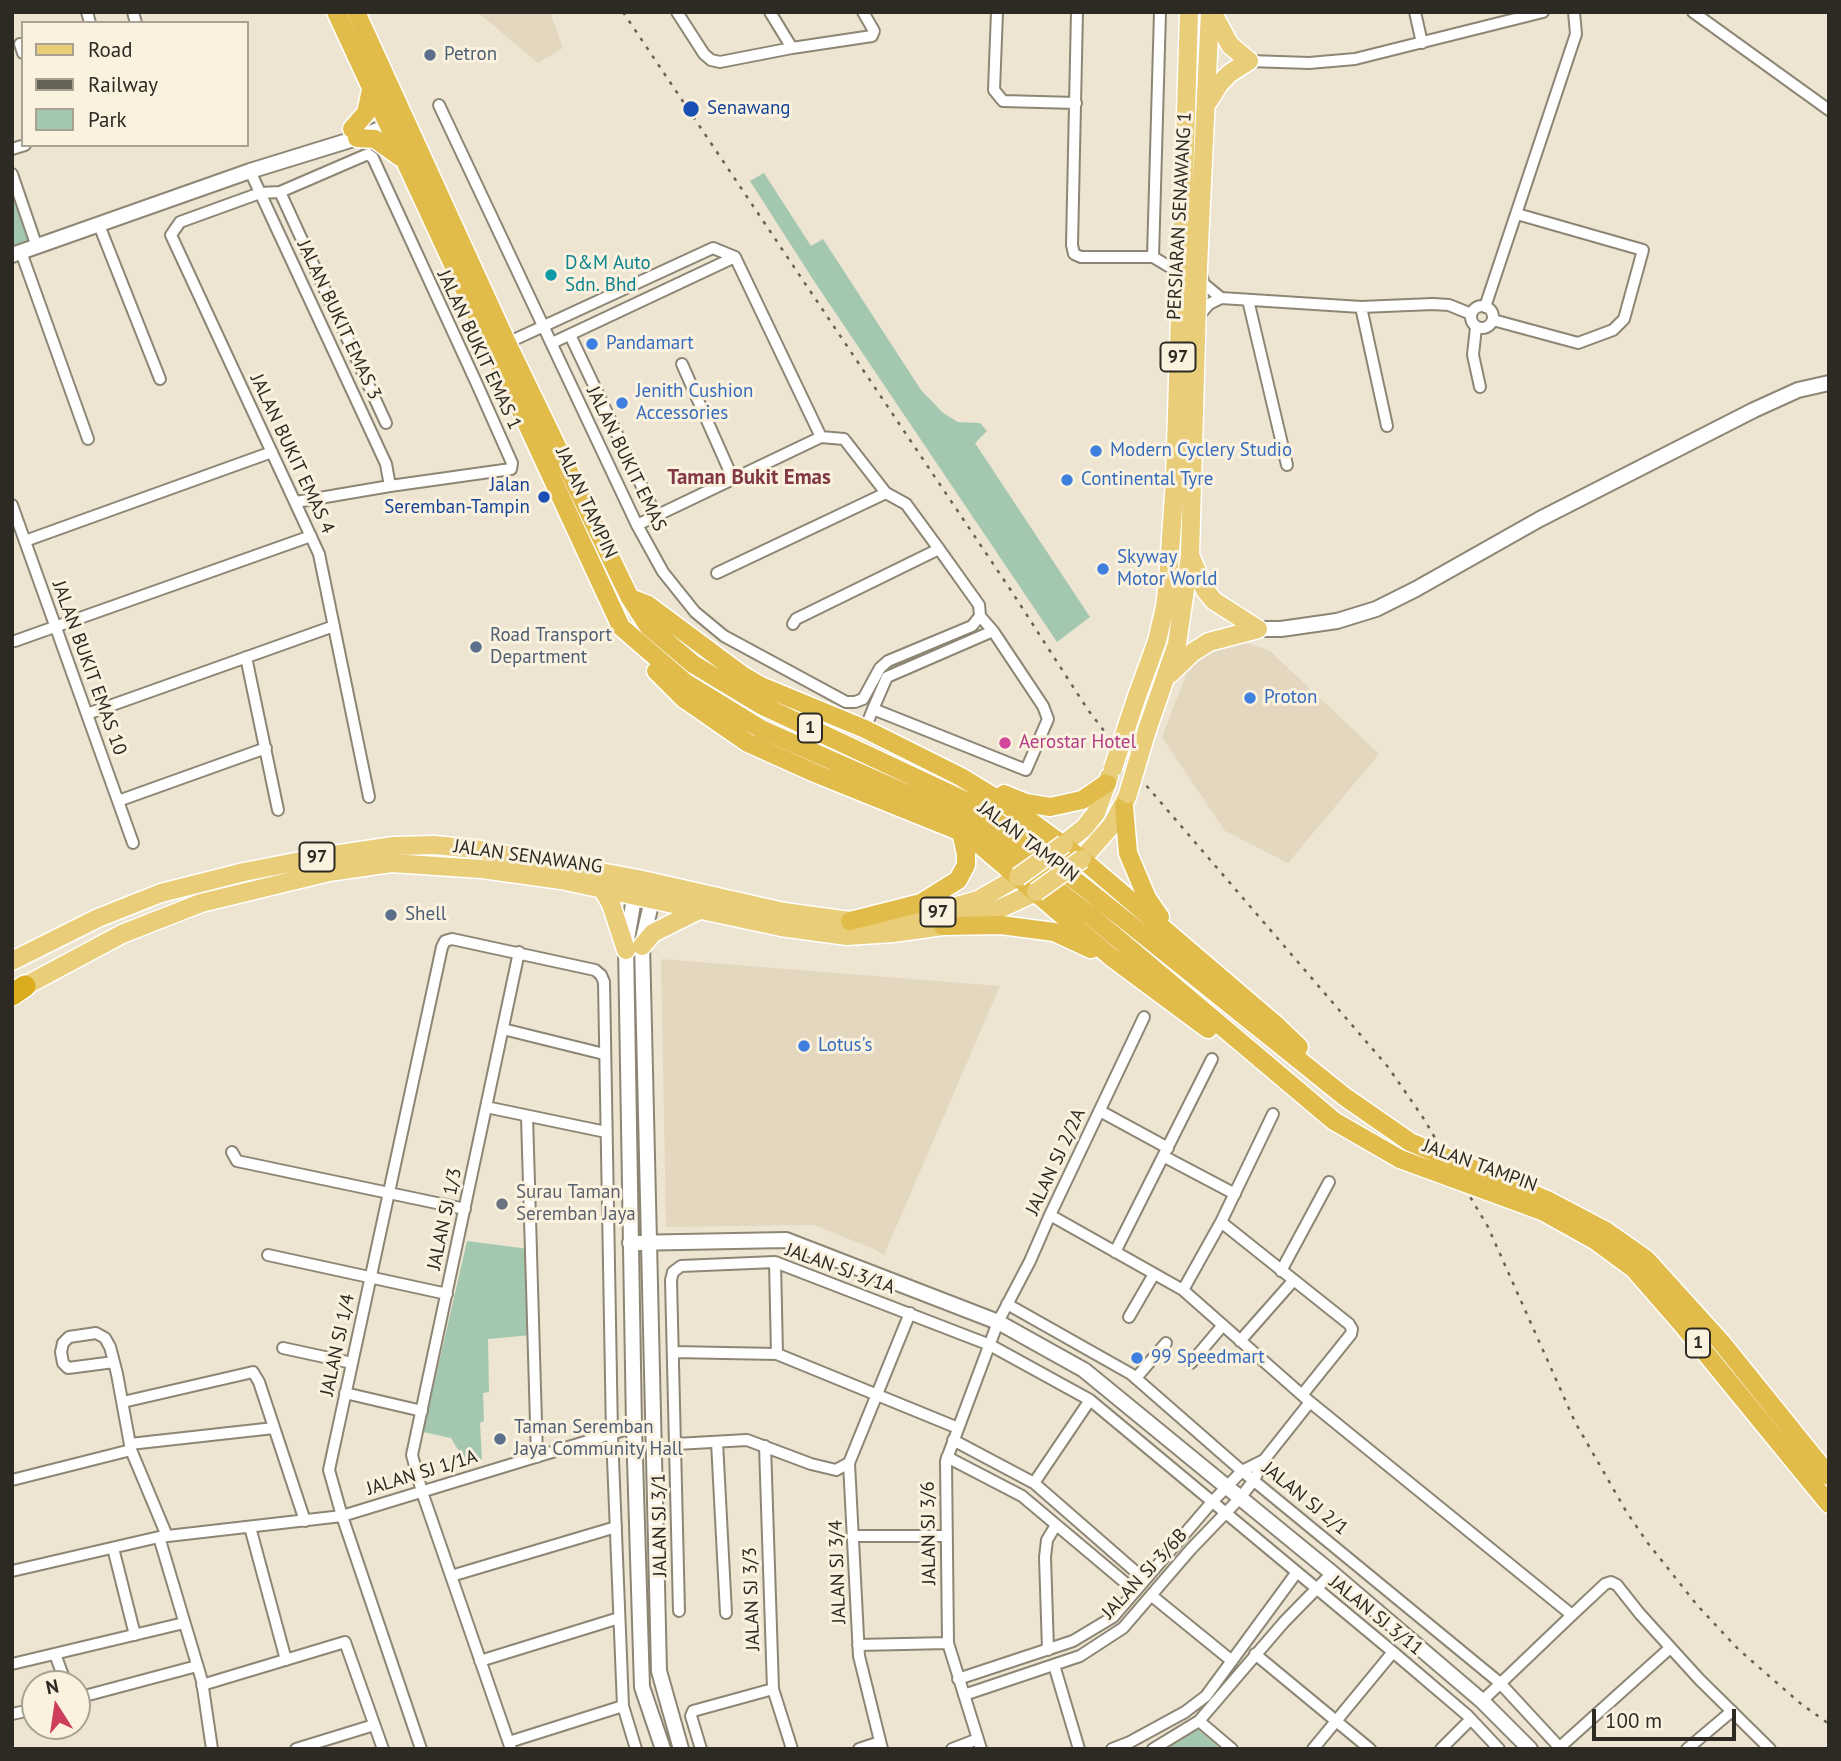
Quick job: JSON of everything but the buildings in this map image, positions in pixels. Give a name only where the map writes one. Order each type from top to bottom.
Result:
[{"type":"highway","name":"JALAN TAMPIN","points":[[336,12],[621,627],[686,683],[761,729],[964,819],[1091,916],[1334,1121],[1401,1159],[1544,1206],[1606,1231],[1646,1259],[1721,1342],[1829,1476]]},
{"type":"highway","name":"JALAN TAMPIN","points":[[356,12],[507,343],[630,598],[648,626],[693,664],[761,705],[976,806],[1085,888],[1345,1097],[1403,1138],[1544,1206],[1634,1269],[1829,1504]]},
{"type":"highway","points":[[371,90],[366,113],[354,133],[375,139],[403,159]]},
{"type":"highway","points":[[630,598],[648,605],[742,676],[761,686],[865,729],[961,777],[1026,803],[1050,807],[1082,800],[1110,776]]},
{"type":"highway","points":[[621,627],[645,661],[683,698],[748,743],[817,775],[961,832],[974,840],[1111,957],[1334,1121]]},
{"type":"highway","points":[[961,777],[1064,844],[1275,1024],[1340,1086],[1403,1138]]},
{"type":"highway","points":[[1126,800],[1128,853],[1147,898],[1178,942]]},
{"type":"highway","points":[[850,921],[921,903],[958,880],[966,865],[961,832]]},
{"type":"highway","points":[[943,926],[1001,925],[1054,932],[1111,957]]},
{"type":"main road","name":"PERSIARAN SENAWANG 1","points":[[1064,844],[1084,828],[1096,813],[1157,641],[1165,607],[1175,480],[1189,12]]},
{"type":"main road","name":"PERSIARAN SENAWANG 1","points":[[1082,859],[1112,825],[1126,800],[1177,645],[1190,555],[1198,267],[1211,12]]},
{"type":"main road","points":[[1206,107],[1220,83],[1249,61],[1222,36],[1211,12]]},
{"type":"main road","points":[[1190,555],[1205,590],[1214,601],[1258,629]]},
{"type":"main road","points":[[1166,678],[1193,652],[1209,642],[1258,629]]},
{"type":"main road","name":"97","points":[[1018,877],[1064,844]]},
{"type":"main road","name":"JALAN SENAWANG","points":[[12,961],[98,918],[161,893],[244,872],[394,846],[435,845],[476,849],[645,888],[850,921],[937,912],[978,900],[1018,877]]},
{"type":"main road","name":"97","points":[[1036,892],[1082,859]]},
{"type":"main road","name":"JALAN SENAWANG","points":[[19,990],[122,934],[201,903],[329,872],[391,863],[436,865],[561,880],[602,888],[645,888],[701,909],[781,927],[847,936],[943,926],[986,915],[1036,892]]},
{"type":"main road","points":[[602,888],[634,948],[653,933],[701,909]]},
{"type":"street","points":[[677,12],[704,54],[710,60],[720,62],[872,36],[874,31],[863,12]]},
{"type":"street","points":[[770,12],[792,48]]},
{"type":"street","points":[[997,12],[994,90],[1003,101],[1076,103]]},
{"type":"street","points":[[1077,12],[1072,245],[1074,254],[1081,257],[1153,257],[1180,273]]},
{"type":"street","points":[[1153,257],[1160,12]]},
{"type":"street","points":[[1415,12],[1422,43]]},
{"type":"street","points":[[1249,61],[1310,63],[1355,59],[1543,12]]},
{"type":"street","points":[[1485,307],[1576,34],[1574,12]]},
{"type":"street","points":[[1693,12],[1829,110]]},
{"type":"street","name":"JALAN BUKIT EMAS","points":[[439,105],[637,525],[663,572],[695,612],[724,636],[845,702],[863,699],[880,668],[888,661],[972,626],[980,616]]},
{"type":"street","points":[[88,439],[17,254],[326,146],[402,111]]},
{"type":"street","name":"JALAN BUKIT EMAS 1","points":[[260,193],[280,192],[361,156],[368,154],[373,158],[512,463],[511,469],[504,472],[390,486],[296,502]]},
{"type":"street","name":"JALAN BUKIT EMAS 3","points":[[250,171],[386,464],[390,486]]},
{"type":"street","points":[[12,174],[37,247]]},
{"type":"street","points":[[280,192],[386,423]]},
{"type":"street","name":"JALAN BUKIT EMAS 4","points":[[260,193],[180,222],[171,235],[320,554],[369,797]]},
{"type":"street","points":[[1493,320],[1578,343],[1613,330],[1624,319],[1643,250],[1517,214]]},
{"type":"street","points":[[99,225],[160,379]]},
{"type":"street","points":[[507,343],[713,248],[735,257],[821,438]]},
{"type":"street","points":[[552,344],[735,257]]},
{"type":"street","points":[[1198,267],[1204,284],[1221,298]]},
{"type":"street","points":[[1196,320],[1209,304],[1221,298],[1361,307],[1449,305],[1471,314]]},
{"type":"street","points":[[1248,300],[1287,465]]},
{"type":"street","points":[[1478,306],[1485,307],[1491,310],[1493,320],[1486,327],[1476,327],[1471,322],[1471,314],[1478,306]]},
{"type":"street","points":[[1361,307],[1387,426]]},
{"type":"street","points":[[1476,327],[1473,355],[1480,387]]},
{"type":"street","points":[[570,335],[656,516]]},
{"type":"street","points":[[682,363],[733,479]]},
{"type":"street","points":[[1258,629],[1281,629],[1337,621],[1376,609],[1540,519],[1754,410],[1798,390],[1829,383]]},
{"type":"street","points":[[637,525],[821,438],[844,439],[886,493],[906,504],[939,549],[979,605],[980,616],[1043,706],[1048,719],[1026,770],[873,709]]},
{"type":"street","points":[[25,541],[272,452]]},
{"type":"street","points":[[717,573],[886,493]]},
{"type":"street","name":"JALAN BUKIT EMAS 10","points":[[12,505],[133,843]]},
{"type":"street","points":[[15,641],[311,536]]},
{"type":"street","points":[[793,624],[796,619],[939,549]]},
{"type":"street","points":[[87,714],[334,626]]},
{"type":"street","points":[[865,729],[887,677],[993,631]]},
{"type":"street","points":[[246,657],[278,810]]},
{"type":"street","points":[[118,801],[266,748]]},
{"type":"street","points":[[645,888],[634,948],[630,1243],[642,1687],[663,1749]]},
{"type":"street","name":"JALAN SJ 1/4","points":[[421,1749],[329,1470],[442,947],[445,941],[452,939],[519,952]]},
{"type":"street","points":[[634,948],[649,1242],[659,1671],[681,1749]]},
{"type":"street","points":[[519,952],[595,970],[604,982],[612,1434],[619,1618],[623,1706],[636,1749]]},
{"type":"street","name":"JALAN SJ 1/3","points":[[510,1745],[422,1492],[412,1455],[519,952]]},
{"type":"street","name":"JALAN SJ 2/2A","points":[[998,1322],[1030,1261],[1144,1017]]},
{"type":"street","points":[[503,1029],[604,1054]]},
{"type":"street","points":[[1115,1252],[1212,1059]]},
{"type":"street","points":[[486,1107],[606,1132]]},
{"type":"street","points":[[1100,1111],[1235,1194]]},
{"type":"street","points":[[1183,1290],[1221,1222],[1273,1114]]},
{"type":"street","points":[[527,1116],[537,1457]]},
{"type":"street","points":[[232,1152],[237,1161],[464,1209]]},
{"type":"street","points":[[1281,1271],[1329,1182]]},
{"type":"street","points":[[1050,1215],[1183,1290],[1306,1399],[1572,1615]]},
{"type":"street","points":[[958,1679],[1073,1641],[1113,1617],[1212,1502],[1242,1471],[1264,1460],[1351,1334],[1349,1324],[1221,1222]]},
{"type":"street","points":[[630,1243],[786,1240],[998,1322],[1084,1370],[1332,1573],[1482,1701],[1530,1749]]},
{"type":"street","points":[[268,1255],[447,1294]]},
{"type":"street","points":[[775,1262],[777,1354]]},
{"type":"street","name":"JALAN SJ 3/1A","points":[[673,1272],[681,1266],[775,1262],[990,1345],[1090,1400]]},
{"type":"street","name":"JALAN SJ 3/1","points":[[673,1272],[671,1280],[679,1611]]},
{"type":"street","points":[[1129,1317],[1154,1273]]},
{"type":"street","points":[[1240,1341],[1293,1280]]},
{"type":"street","name":"JALAN SJ 2/1","points":[[1007,1304],[1136,1378],[1242,1471],[1500,1683],[1561,1748]]},
{"type":"street","name":"JALAN SJ 3/4","points":[[881,1745],[858,1645],[849,1463],[910,1313]]},
{"type":"street","name":"JALAN SJ 3/6","points":[[980,1744],[948,1643],[947,1457],[998,1322]]},
{"type":"street","points":[[1191,1363],[1223,1325]]},
{"type":"street","points":[[114,1362],[68,1368],[62,1363],[61,1352],[69,1337],[96,1333],[105,1338],[114,1362],[131,1447],[163,1537],[202,1685],[212,1749]]},
{"type":"street","points":[[1136,1378],[1166,1343]]},
{"type":"street","points":[[283,1348],[352,1363]]},
{"type":"street","points":[[673,1352],[777,1354],[958,1428]]},
{"type":"street","points":[[123,1402],[253,1372],[259,1382],[305,1521]]},
{"type":"street","points":[[345,1393],[422,1411]]},
{"type":"street","points":[[1034,1483],[1090,1400]]},
{"type":"street","name":"JALAN SJ 3/11","points":[[1090,1400],[1393,1652],[1471,1719],[1499,1749]]},
{"type":"street","points":[[634,1427],[653,1412]]},
{"type":"street","name":"JALAN SJ 1/1A","points":[[12,1571],[163,1537],[342,1516],[634,1427]]},
{"type":"street","points":[[12,1480],[131,1447],[274,1428]]},
{"type":"street","points":[[676,1444],[747,1440],[811,1464],[836,1470],[849,1463]]},
{"type":"street","points":[[953,1440],[1034,1483],[1144,1579]]},
{"type":"street","points":[[717,1442],[726,1613]]},
{"type":"street","name":"JALAN SJ 3/3","points":[[765,1446],[772,1689],[792,1749]]},
{"type":"street","points":[[947,1457],[1022,1496],[1135,1591]]},
{"type":"street","name":"JALAN SJ 3/6B","points":[[964,1695],[1080,1656],[1123,1628],[1240,1498],[1254,1480],[1264,1460]]},
{"type":"street","points":[[1048,1650],[1045,1557],[1047,1540],[1056,1525]]},
{"type":"street","points":[[250,1527],[286,1660]]},
{"type":"street","points":[[451,1576],[616,1527]]},
{"type":"street","points":[[854,1536],[947,1536]]},
{"type":"street","points":[[113,1548],[135,1635]]},
{"type":"street","points":[[1112,1749],[1185,1712],[1206,1696],[1297,1572]]},
{"type":"street","points":[[1153,1749],[1199,1721],[1255,1654],[1332,1573]]},
{"type":"street","points":[[1482,1701],[1605,1584],[1611,1582],[1617,1585],[1670,1648],[1770,1749]]},
{"type":"street","points":[[1152,1595],[1232,1661]]},
{"type":"street","points":[[481,1661],[619,1618]]},
{"type":"street","points":[[12,1664],[184,1623]]},
{"type":"street","points":[[202,1685],[345,1642],[383,1749]]},
{"type":"street","points":[[858,1645],[948,1643]]},
{"type":"street","points":[[1561,1748],[1670,1648]]},
{"type":"street","points":[[1313,1749],[1393,1652]]},
{"type":"street","points":[[55,1654],[61,1670]]},
{"type":"street","points":[[1255,1654],[1370,1749]]},
{"type":"street","points":[[1054,1665],[1079,1749]]},
{"type":"street","points":[[91,1694],[197,1666]]},
{"type":"street","points":[[701,1749],[691,1716],[692,1711],[772,1689]]},
{"type":"street","points":[[510,1745],[623,1706]]},
{"type":"street","points":[[1687,1749],[1732,1711]]},
{"type":"street","points":[[1441,1749],[1471,1719]]},
{"type":"street","points":[[1199,1721],[1233,1749]]},
{"type":"street","points":[[296,1749],[335,1743],[374,1725]]},
{"type":"street","points":[[952,1749],[980,1744]]},
{"type":"street","points":[[859,1749],[881,1745]]},
{"type":"shaded area","points":[[477,12],[550,12],[563,48],[538,63]]},
{"type":"shaded area","points":[[1247,643],[1270,651],[1379,754],[1288,863],[1225,831],[1162,737],[1194,654],[1218,645]]},
{"type":"shaded area","points":[[661,959],[1000,986],[884,1255],[814,1225],[666,1227]]},
{"type":"green space","points":[[764,173],[811,246],[823,239],[921,390],[943,413],[958,422],[980,423],[987,431],[975,443],[1090,617],[1057,642],[814,281],[750,181]]},
{"type":"green space","points":[[12,181],[34,245],[12,252]]},
{"type":"green space","points":[[467,1241],[529,1249],[531,1335],[488,1339],[489,1392],[483,1393],[484,1421],[480,1423],[482,1459],[466,1463],[451,1438],[423,1432]]},
{"type":"green space","points":[[1196,1728],[1221,1749],[1164,1749]]},
{"type":"railway","points":[[623,12],[1012,592],[1088,710],[1145,784],[1388,1067],[1422,1116],[1488,1227],[1575,1422],[1647,1542],[1697,1605],[1738,1649],[1800,1703],[1829,1724]]},
{"type":"place","name":"Petron","points":[[430,55]]},
{"type":"place","name":"Senawang","points":[[691,109]]},
{"type":"place","name":"D&M Auto Sdn. Bhd","points":[[551,275]]},
{"type":"place","name":"Pandamart","points":[[592,344]]},
{"type":"place","name":"Jenith Cushion Accessories","points":[[622,403]]},
{"type":"place","name":"Modern Cyclery Studio","points":[[1096,451]]},
{"type":"place","name":"Continental Tyre","points":[[1067,480]]},
{"type":"place","name":"Jalan Seremban-Tampin","points":[[544,497]]},
{"type":"place","name":"Skyway Motor World","points":[[1103,569]]},
{"type":"place","name":"Road Transport Department","points":[[476,647]]},
{"type":"place","name":"Proton","points":[[1250,698]]},
{"type":"place","name":"Aerostar Hotel","points":[[1005,743]]},
{"type":"place","name":"Shell","points":[[391,915]]},
{"type":"place","name":"Lotus's","points":[[804,1046]]},
{"type":"place","name":"Surau Taman Seremban Jaya","points":[[502,1204]]},
{"type":"place","name":"99 Speedmart","points":[[1137,1358]]},
{"type":"place","name":"Taman Seremban Jaya Community Hall","points":[[500,1439]]},
{"type":"district","name":"Taman Bukit Emas","points":[[749,478]]}]
